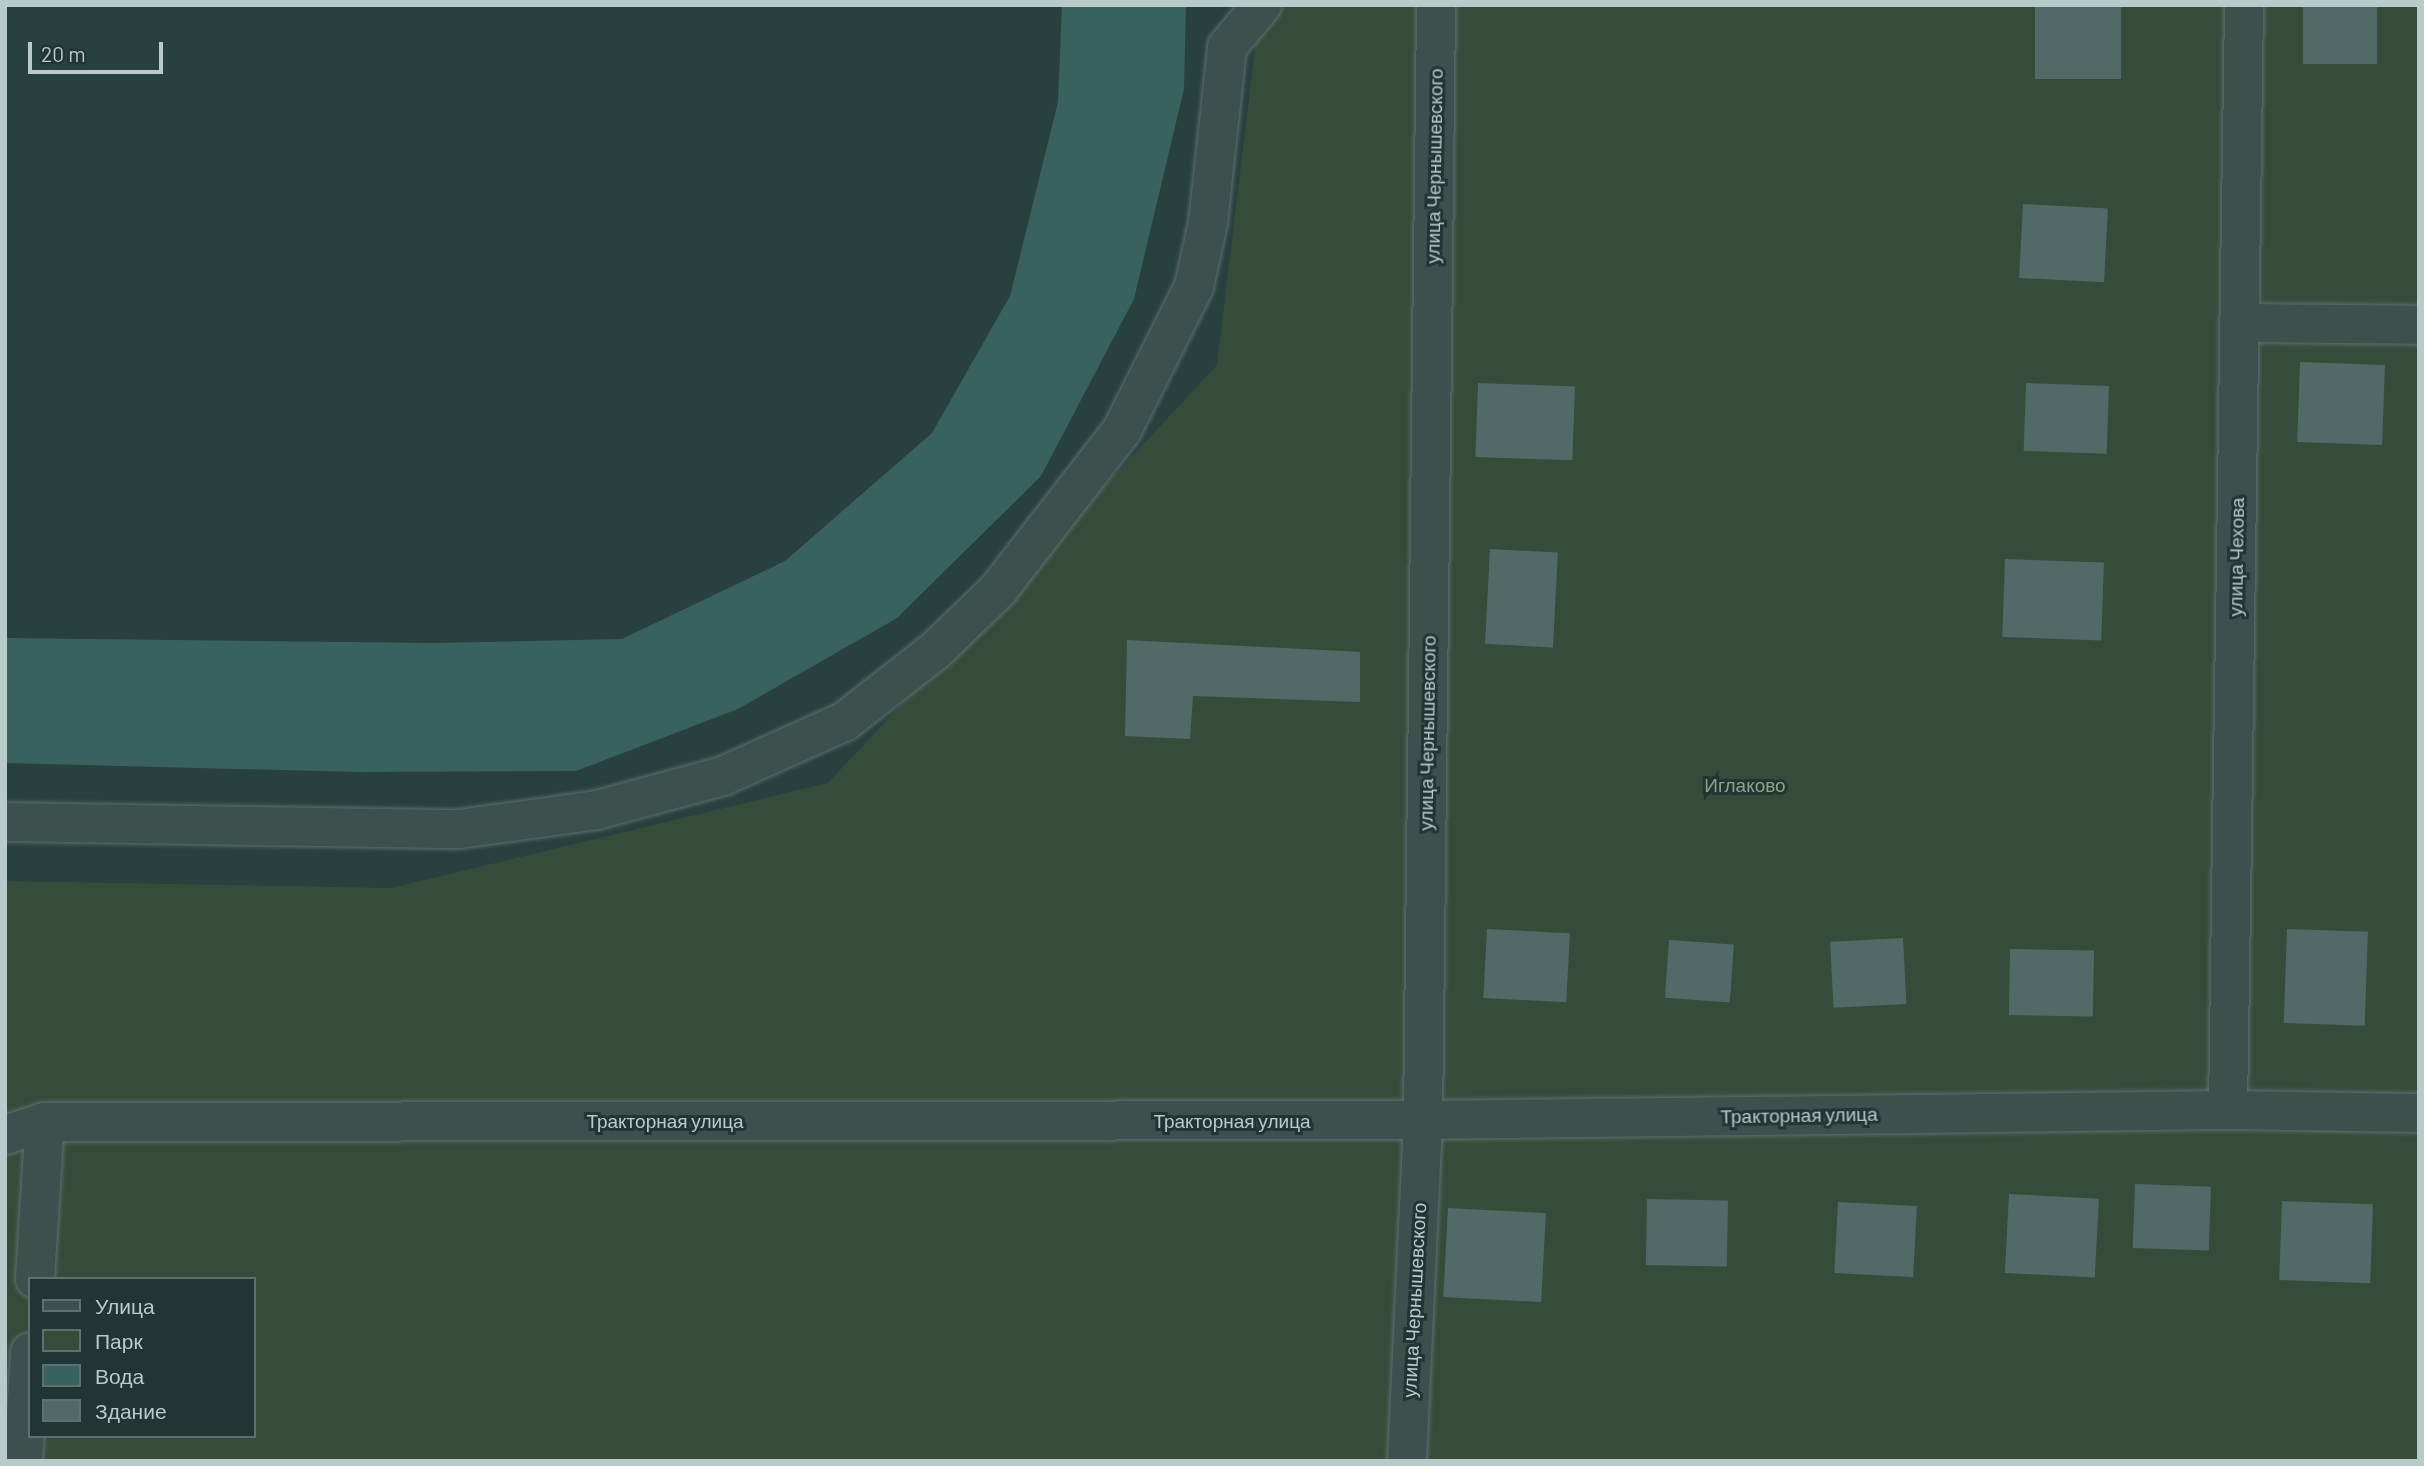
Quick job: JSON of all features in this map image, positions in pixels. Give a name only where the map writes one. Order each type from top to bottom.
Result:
[{"type":"street","points":[[5,822],[459,829],[597,810],[723,776],[844,722],[937,649],[998,590],[1122,430],[1194,287],[1208,223],[1227,47],[1262,5]]},
{"type":"street","name":"улица Чернышевского","points":[[1407,1461],[1423,1120],[1436,5]]},
{"type":"street","name":"улица Чехова","points":[[2228,1110],[2244,5]]},
{"type":"street","points":[[2239,323],[2419,325]]},
{"type":"street","name":"Тракторная улица","points":[[5,1135],[45,1122],[1423,1120],[2228,1110],[2419,1113]]},
{"type":"street","points":[[35,1277],[45,1122]]},
{"type":"street","points":[[23,1461],[28,1383]]},
{"type":"green space","name":"Иглаково","points":[[1260,5],[2419,5],[2419,1461],[5,1461],[5,881],[391,888],[828,783],[1217,365]]},
{"type":"water","points":[[1062,5],[1186,5],[1184,89],[1134,299],[1041,476],[897,618],[738,709],[576,771],[358,772],[5,763],[5,638],[434,643],[622,639],[785,561],[932,433],[1010,296],[1058,102]]},
{"type":"building","points":[[2035,5],[2121,5],[2121,79],[2035,79]]},
{"type":"building","points":[[2303,5],[2377,5],[2377,64],[2303,64]]},
{"type":"building","points":[[2023,204],[2108,208],[2104,282],[2019,278]]},
{"type":"building","points":[[2300,362],[2385,365],[2382,445],[2297,442]]},
{"type":"building","points":[[1478,383],[1575,386],[1572,460],[1475,457]]},
{"type":"building","points":[[2026,383],[2109,386],[2107,454],[2024,451]]},
{"type":"building","points":[[1490,549],[1558,553],[1553,647],[1485,644]]},
{"type":"building","points":[[2005,559],[2104,562],[2101,640],[2002,637]]},
{"type":"building","points":[[1127,640],[1360,652],[1360,702],[1193,696],[1190,739],[1125,736]]},
{"type":"building","points":[[1487,929],[1570,933],[1566,1002],[1483,998]]},
{"type":"building","points":[[2287,929],[2368,932],[2365,1026],[2284,1023]]},
{"type":"building","points":[[1903,938],[1906,1004],[1834,1008],[1830,942]]},
{"type":"building","points":[[1669,940],[1734,945],[1730,1002],[1665,998]]},
{"type":"building","points":[[2010,949],[2094,950],[2093,1016],[2009,1015]]},
{"type":"building","points":[[2135,1184],[2211,1187],[2209,1251],[2133,1248]]},
{"type":"building","points":[[2009,1194],[2099,1199],[2095,1278],[2005,1273]]},
{"type":"building","points":[[1647,1199],[1728,1200],[1727,1266],[1646,1265]]},
{"type":"building","points":[[2282,1201],[2373,1204],[2370,1283],[2279,1280]]},
{"type":"building","points":[[1838,1202],[1917,1206],[1913,1277],[1834,1273]]},
{"type":"building","points":[[1448,1208],[1546,1213],[1541,1302],[1443,1297]]}]
